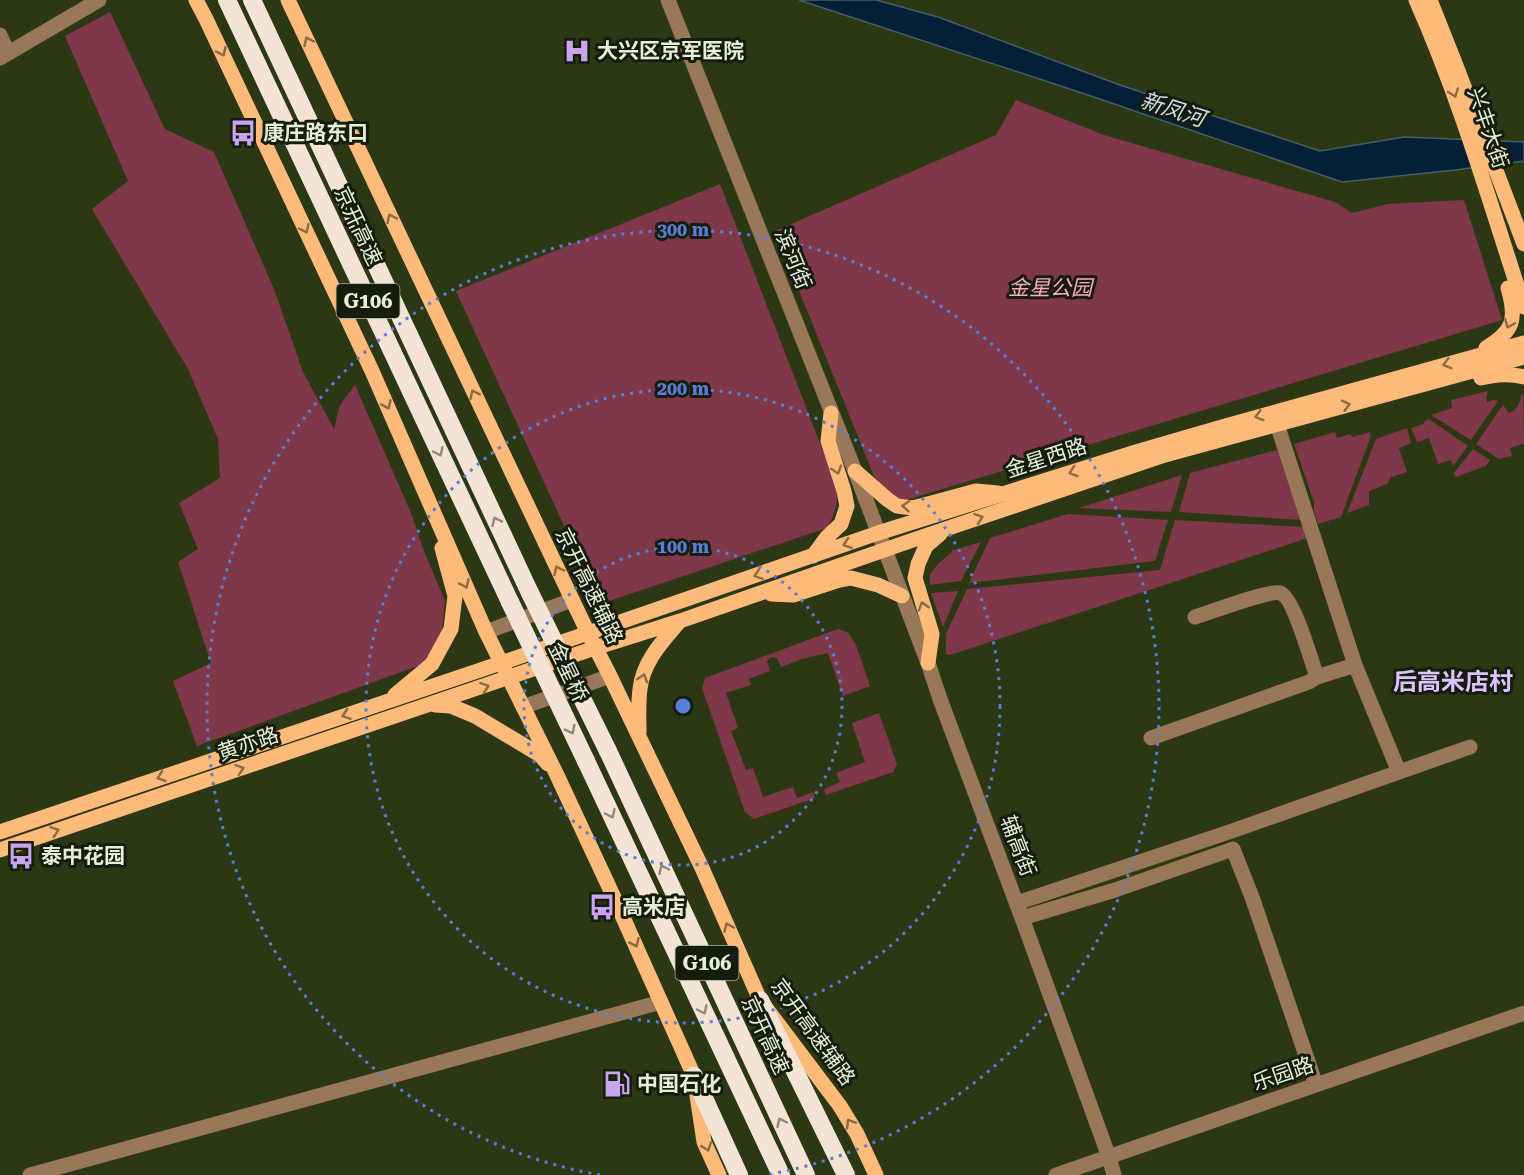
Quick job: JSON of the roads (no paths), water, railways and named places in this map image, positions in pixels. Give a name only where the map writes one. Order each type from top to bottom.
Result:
[{"type":"highway","name":"京开高速","points":[[227,0],[510,602]]},
{"type":"highway","name":"京开高速","points":[[252,0],[530,593]]},
{"type":"highway","name":"金星桥","points":[[530,593],[608,751]]},
{"type":"highway","name":"金星桥","points":[[510,602],[781,1175]]},
{"type":"highway","name":"京开高速","points":[[608,751],[806,1175]]},
{"type":"highway","points":[[760,1000],[846,1175]]},
{"type":"highway","points":[[694,1076],[739,1175]]},
{"type":"main road","points":[[196,0],[372,371],[486,632],[556,773],[694,1076],[704,1142],[719,1175]]},
{"type":"main road","name":"京开高速辅路","points":[[288,0],[572,600],[702,868],[760,1000],[840,1106],[857,1134],[876,1175]]},
{"type":"main road","name":"兴丰大街","points":[[1416,0],[1498,177],[1524,244]]},
{"type":"main road","name":"兴丰大街","points":[[1430,0],[1471,120],[1482,174],[1524,307]]},
{"type":"main road","points":[[1472,357],[1503,337],[1511,325],[1514,310],[1497,252],[1499,228]]},
{"type":"main road","name":"金星西路","points":[[501,663],[878,533],[1136,452],[1221,426],[1524,343]]},
{"type":"main road","name":"金星西路","points":[[509,679],[1165,455],[1524,357]]},
{"type":"main road","points":[[1422,384],[1443,386],[1497,375],[1512,374],[1524,377]]},
{"type":"main road","points":[[813,556],[827,537],[841,524],[847,506],[828,441],[831,413]]},
{"type":"main road","points":[[855,471],[897,506],[913,508],[976,491],[1004,494]]},
{"type":"main road","points":[[386,701],[432,664],[451,629],[455,596],[442,551],[442,530]]},
{"type":"main road","points":[[928,663],[932,634],[915,579],[918,564],[926,546],[943,530]]},
{"type":"main road","points":[[762,593],[793,595],[851,578],[878,585],[902,596]]},
{"type":"main road","points":[[639,736],[640,688],[646,668],[657,647],[680,621]]},
{"type":"main road","name":"黄亦路","points":[[0,832],[501,663]]},
{"type":"main road","name":"黄亦路","points":[[0,850],[509,679]]},
{"type":"main road","points":[[429,705],[451,706],[475,716],[540,755],[556,773]]},
{"type":"street","points":[[0,35],[4,55],[99,0]]},
{"type":"street","name":"滨河街","points":[[668,0],[878,533]]},
{"type":"street","points":[[1277,424],[1355,665],[1399,772]]},
{"type":"street","name":"辅高街","points":[[878,533],[1019,910],[1114,1175]]},
{"type":"street","points":[[1195,617],[1264,594],[1280,592],[1286,596],[1294,609],[1317,677]]},
{"type":"street","points":[[486,632],[572,600]]},
{"type":"street","points":[[1151,738],[1355,665]]},
{"type":"street","points":[[523,707],[610,676]]},
{"type":"street","points":[[1019,910],[1229,832],[1470,747]]},
{"type":"street","points":[[1019,910],[1115,890],[1233,849],[1252,897],[1317,1085]]},
{"type":"street","points":[[30,1175],[661,1002]]},
{"type":"street","name":"乐园路","points":[[1056,1175],[1524,1013]]},
{"type":"water","name":"新凤河","points":[[799,0],[876,0],[938,17],[1117,84],[1320,151],[1404,137],[1524,142],[1524,161],[1342,182]]},
{"type":"place","name":"大兴区京军医院","points":[[577,51]]},
{"type":"place","name":"康庄路东口","points":[[243,133]]},
{"type":"place","name":"泰中花园","points":[[21,856]]},
{"type":"place","name":"高米店","points":[[602,907]]},
{"type":"place","name":"中国石化","points":[[617,1084]]},
{"type":"district","name":"后高米店村","points":[[1453,682]]},
{"type":"park label","name":"金星公园","points":[[1050,288]]}]
